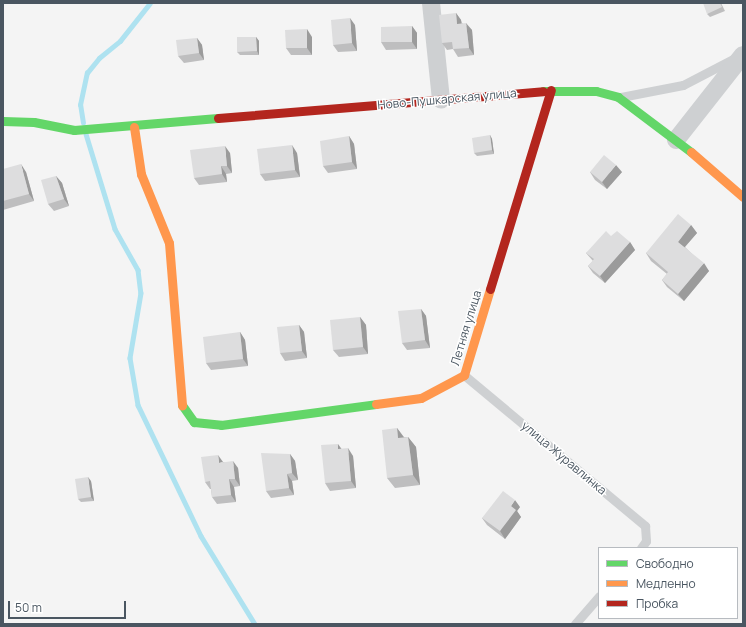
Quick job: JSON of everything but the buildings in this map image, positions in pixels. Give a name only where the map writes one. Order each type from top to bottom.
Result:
[{"type":"street","points":[[431,3],[441,99]]},
{"type":"street","points":[[676,140],[743,55]]},
{"type":"street","name":"Ново-Пушкарская улица","points":[[3,121],[34,122],[74,130],[96,129],[134,127],[551,90],[596,91],[618,97],[676,140],[743,197]]},
{"type":"street","name":"Летняя улица","points":[[134,127],[141,174],[169,243],[179,394],[182,408],[194,422],[221,425],[421,398],[464,375],[551,90]]},
{"type":"lane","points":[[618,97],[683,85],[743,55]]},
{"type":"lane","name":"улица Журавлинка","points":[[464,375],[644,526],[646,541],[642,547]]},
{"type":"lane","points":[[575,624],[598,597]]},
{"type":"waterway","points":[[83,123],[80,105],[87,73],[99,58],[120,41],[150,3]]},
{"type":"waterway","points":[[86,134],[115,229],[138,270],[141,293],[130,358],[138,405],[201,536],[255,624]]},
{"type":"traffic: fast","points":[[543,91],[596,91],[618,97],[691,152]]},
{"type":"traffic: fast","points":[[3,121],[34,122],[74,130],[218,118]]},
{"type":"traffic: fast","points":[[182,405],[194,422],[221,425],[376,404]]},
{"type":"traffic: slow","points":[[134,127],[141,174],[169,243],[182,405]]},
{"type":"traffic: slow","points":[[691,152],[743,197]]},
{"type":"traffic: slow","points":[[376,404],[421,398],[464,375],[490,289]]},
{"type":"traffic: jam","points":[[490,289],[551,90]]},
{"type":"traffic: jam","points":[[218,118],[543,91]]}]
